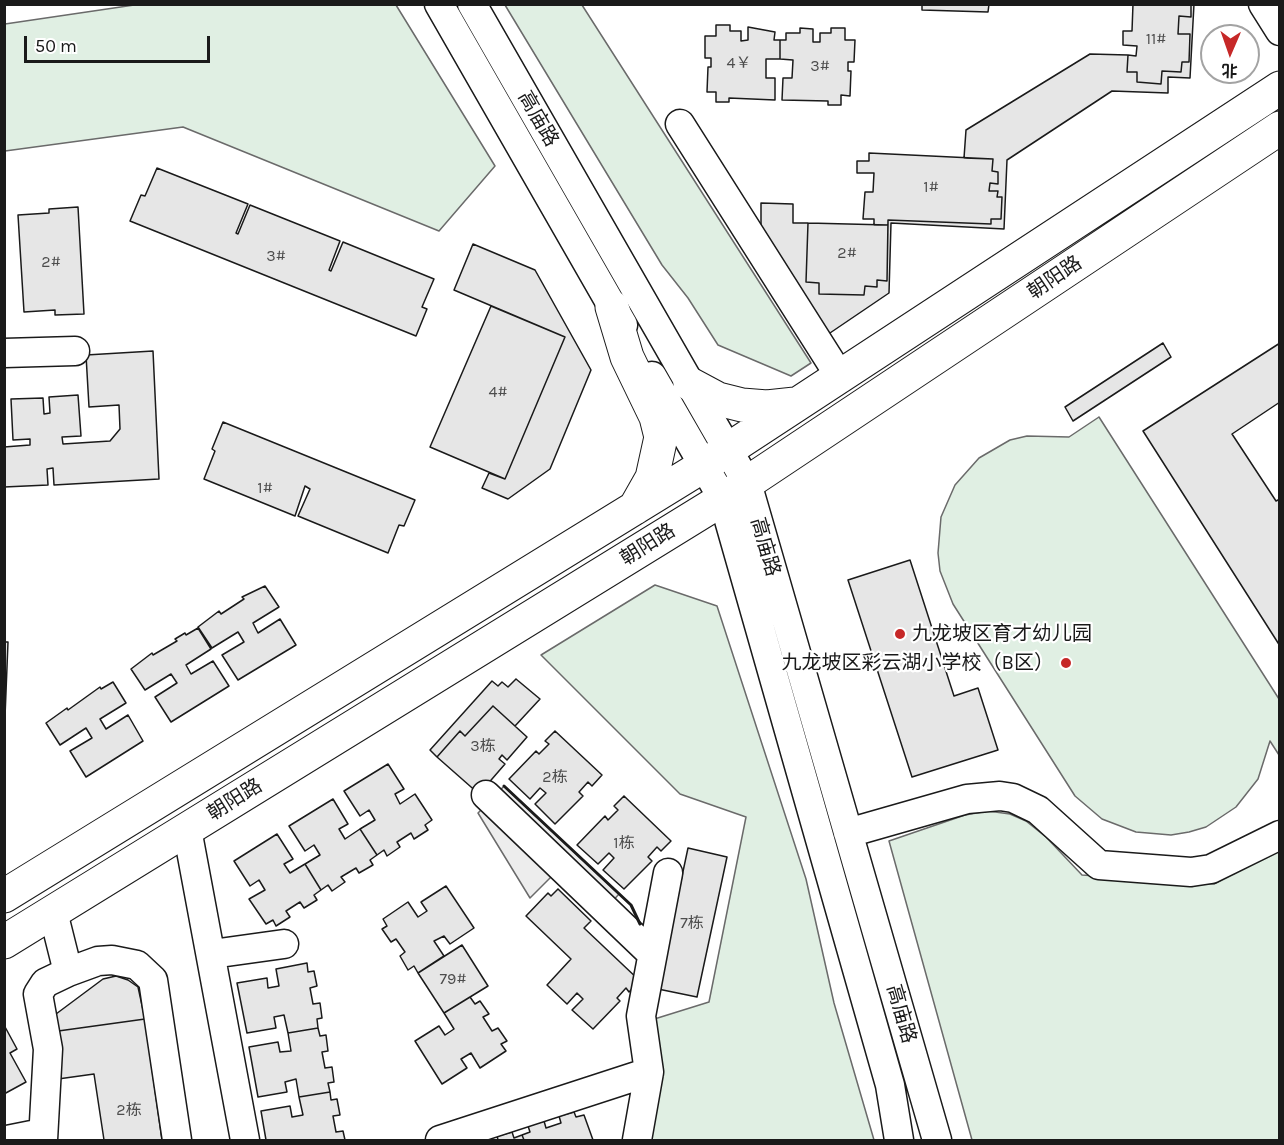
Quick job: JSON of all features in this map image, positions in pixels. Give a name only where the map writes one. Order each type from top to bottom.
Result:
[{"type":"main road","name":"朝阳路","points":[[4,896],[715,458],[1280,88]]},
{"type":"main road","name":"朝阳路","points":[[4,942],[735,491],[1280,128]]},
{"type":"main road","points":[[612,307],[627,357],[656,417],[661,437],[652,478],[635,508]]},
{"type":"main road","points":[[690,384],[718,399],[742,405],[767,407],[795,404]]},
{"type":"street","name":"高庙路","points":[[439,4],[612,307],[735,491],[849,832],[937,1140]]},
{"type":"street","name":"高庙路","points":[[472,4],[690,384],[715,458]]},
{"type":"street","points":[[1263,4],[1280,31]]},
{"type":"street","points":[[680,124],[840,375]]},
{"type":"street","points":[[4,354],[75,351]]},
{"type":"street","name":"高庙路","points":[[735,491],[890,1085],[899,1140]]},
{"type":"street","points":[[486,795],[652,954]]},
{"type":"street","points":[[849,832],[967,799],[1000,796],[1013,798],[1038,810],[1092,861],[1107,867],[1203,871],[1280,835]]},
{"type":"street","points":[[187,829],[245,1140]]},
{"type":"street","points":[[637,1140],[649,1071],[641,1016],[668,873]]},
{"type":"street","points":[[53,912],[68,972]]},
{"type":"street","points":[[212,954],[284,944]]},
{"type":"street","points":[[7,1140],[42,1137],[48,1049],[38,994],[45,983],[68,972],[98,961],[112,960],[137,965],[153,980],[177,1140]]},
{"type":"street","points":[[440,1140],[649,1071]]},
{"type":"street","points":[[890,1085],[904,1140]]},
{"type":"green space","points":[[141,4],[396,5],[495,166],[439,231],[183,127],[5,151],[5,24]]},
{"type":"green space","points":[[505,5],[582,5],[811,363],[791,376],[718,345],[688,298],[662,265]]},
{"type":"green space","points":[[1099,417],[1279,699],[1279,755],[1270,741],[1258,779],[1236,807],[1206,827],[1189,832],[1171,835],[1136,832],[1102,819],[1075,796],[953,604],[940,571],[938,553],[941,517],[955,485],[979,458],[1010,440],[1027,436],[1069,437]]},
{"type":"green space","points":[[655,585],[717,606],[806,879],[834,1003],[874,1140],[645,1140],[648,1021],[709,1002],[746,817],[680,794],[541,655]]},
{"type":"green space","points":[[988,811],[1010,814],[1026,821],[1046,837],[1082,875],[1214,884],[1279,846],[1279,1140],[972,1140],[889,841],[965,815]]},
{"type":"shaded area","points":[[504,786],[619,894],[610,904],[495,796]]},
{"type":"shaded area","points":[[486,805],[556,872],[530,898],[478,813]]},
{"type":"building","points":[[922,4],[989,4],[988,12],[922,10]]},
{"type":"building","points":[[1133,4],[1191,4],[1191,17],[1179,16],[1178,34],[1190,34],[1189,62],[1182,62],[1181,72],[1162,71],[1161,84],[1137,82],[1137,72],[1127,72],[1128,55],[1136,56],[1137,46],[1123,45],[1123,31],[1132,31]]},
{"type":"building","points":[[1191,4],[1194,4],[1190,78],[1168,77],[1168,93],[1112,91],[1007,160],[1004,229],[891,223],[889,293],[827,335],[761,232],[761,203],[793,204],[793,223],[808,223],[806,282],[819,283],[819,294],[864,295],[865,286],[877,287],[877,280],[887,281],[888,220],[991,224],[991,219],[1001,219],[1002,197],[997,197],[998,191],[989,191],[990,183],[998,184],[998,172],[992,171],[993,159],[964,158],[966,130],[1090,54],[1128,55],[1127,72],[1137,72],[1137,82],[1161,84],[1162,71],[1181,72],[1182,62],[1189,62],[1190,34],[1178,34],[1179,16],[1191,17]]},
{"type":"building","points":[[716,25],[730,25],[730,31],[741,31],[741,41],[748,40],[748,27],[775,32],[774,40],[780,40],[780,59],[766,59],[766,78],[775,78],[775,100],[729,98],[729,102],[716,102],[716,92],[707,92],[708,67],[711,67],[711,58],[705,58],[705,36],[716,36]]},
{"type":"building","points":[[800,28],[813,29],[813,42],[820,42],[820,33],[831,33],[831,28],[845,28],[845,40],[855,40],[854,62],[848,62],[848,71],[851,71],[850,96],[841,95],[841,105],[828,105],[828,101],[782,100],[783,78],[792,78],[793,60],[780,59],[780,40],[786,40],[786,33],[800,33]]},
{"type":"building","points":[[869,153],[993,159],[992,171],[998,172],[998,184],[990,183],[989,191],[998,191],[997,197],[1002,197],[1001,219],[991,219],[991,224],[888,220],[888,225],[874,225],[874,219],[863,219],[865,192],[873,192],[874,173],[857,173],[857,161],[869,161]]},
{"type":"building","points":[[157,168],[248,204],[236,233],[238,234],[250,205],[340,241],[329,270],[331,271],[343,242],[434,279],[422,307],[427,309],[416,336],[130,221],[141,195],[145,196]]},
{"type":"building","points":[[78,207],[84,314],[55,315],[55,310],[24,312],[18,215],[49,213],[49,209]]},
{"type":"building","points":[[808,223],[888,225],[887,281],[877,280],[877,287],[865,286],[864,295],[819,294],[819,283],[806,282]]},
{"type":"building","points":[[473,244],[535,270],[591,370],[550,469],[508,499],[482,488],[489,473],[505,479],[565,337],[454,290]]},
{"type":"building","points":[[491,306],[565,337],[505,479],[430,447]]},
{"type":"building","points":[[1163,343],[1171,357],[1073,421],[1065,407]]},
{"type":"building","points":[[1280,343],[1280,402],[1232,434],[1276,501],[1280,499],[1280,646],[1143,431]]},
{"type":"building","points":[[153,351],[159,479],[54,485],[53,468],[47,469],[48,485],[4,487],[4,447],[30,445],[30,439],[13,440],[11,399],[43,398],[44,414],[50,413],[49,397],[78,395],[81,436],[62,437],[63,444],[110,441],[120,429],[119,405],[89,407],[86,355]]},
{"type":"building","points":[[223,422],[415,500],[404,526],[399,525],[388,553],[298,516],[310,489],[305,486],[295,516],[204,479],[215,451],[212,449]]},
{"type":"building","name":"九龙坡区育才幼儿园","points":[[910,560],[954,696],[978,688],[998,750],[912,777],[848,580]]},
{"type":"building","points":[[265,586],[279,607],[253,623],[258,633],[280,619],[296,645],[238,680],[222,655],[244,642],[238,632],[212,648],[198,627],[219,611],[221,614],[244,599],[242,597]]},
{"type":"building","points":[[198,628],[211,649],[186,665],[191,674],[213,661],[229,686],[171,722],[155,697],[177,683],[171,674],[145,690],[131,669],[152,653],[153,655],[177,641],[175,639],[185,633],[186,635]]},
{"type":"building","points":[[4,642],[8,642],[4,742]]},
{"type":"building","points":[[516,679],[540,699],[515,726],[493,706],[465,736],[460,731],[437,757],[430,750],[492,681],[498,686],[502,682],[508,687]]},
{"type":"building","points":[[113,682],[126,703],[100,719],[106,729],[128,715],[143,741],[86,777],[70,751],[92,738],[86,728],[60,745],[46,723],[100,687],[101,689]]},
{"type":"building","points":[[493,706],[527,737],[507,760],[502,755],[499,759],[505,764],[479,794],[437,757],[460,731],[465,736]]},
{"type":"building","points":[[555,731],[602,775],[592,786],[588,782],[579,792],[583,796],[555,824],[535,804],[546,793],[540,788],[530,799],[509,779],[536,751],[539,754],[549,744],[545,741]]},
{"type":"building","points":[[388,764],[404,789],[395,794],[400,804],[415,794],[432,820],[425,825],[428,830],[414,839],[411,833],[397,842],[400,847],[387,856],[384,850],[377,855],[360,829],[375,820],[369,810],[360,816],[344,791]]},
{"type":"building","points":[[624,796],[671,841],[661,851],[657,847],[648,857],[652,861],[624,889],[603,870],[614,858],[609,853],[598,864],[577,845],[605,816],[608,820],[618,810],[614,806]]},
{"type":"building","points":[[333,799],[348,824],[339,829],[345,839],[360,829],[377,855],[370,860],[373,865],[359,873],[356,868],[341,877],[345,882],[332,891],[328,885],[321,890],[305,864],[320,855],[314,845],[305,851],[289,826]]},
{"type":"building","points":[[277,834],[293,859],[284,864],[290,873],[305,864],[321,890],[314,895],[317,900],[304,908],[300,902],[286,911],[290,917],[276,926],[273,920],[266,924],[249,899],[265,890],[259,880],[250,886],[234,861]]},
{"type":"building","points":[[688,848],[727,857],[697,997],[658,989]]},
{"type":"building","points":[[446,886],[474,928],[450,944],[444,936],[434,941],[444,956],[418,973],[414,966],[408,970],[400,956],[405,952],[396,939],[391,942],[382,929],[387,926],[383,919],[408,902],[418,917],[427,911],[421,902]]},
{"type":"building","points":[[558,889],[591,921],[584,928],[640,981],[629,992],[626,988],[617,998],[620,1001],[593,1029],[572,1010],[583,999],[577,993],[567,1004],[547,985],[571,959],[526,916],[548,893],[551,896]]},
{"type":"building","points":[[462,945],[488,986],[444,1013],[418,973]]},
{"type":"building","points":[[307,963],[308,972],[314,971],[317,986],[310,988],[313,1004],[320,1003],[322,1018],[317,1019],[318,1028],[288,1033],[284,1015],[274,1017],[276,1028],[247,1033],[237,983],[267,978],[268,988],[279,986],[276,969]]},
{"type":"building","points":[[116,976],[138,987],[145,1019],[51,1032],[52,1017],[103,979]]},
{"type":"building","points":[[470,997],[475,1004],[480,1001],[489,1014],[483,1017],[492,1031],[498,1028],[507,1041],[501,1044],[506,1051],[480,1068],[471,1053],[461,1059],[467,1068],[442,1084],[415,1041],[439,1026],[445,1035],[454,1029],[444,1013]]},
{"type":"building","points":[[145,1019],[162,1140],[104,1140],[94,1074],[58,1079],[51,1032]]},
{"type":"building","points":[[4,1025],[17,1049],[10,1053],[26,1082],[4,1094]]},
{"type":"building","points":[[318,1028],[320,1036],[326,1035],[328,1051],[322,1052],[325,1068],[332,1067],[334,1082],[328,1083],[330,1092],[299,1097],[296,1079],[285,1082],[287,1092],[258,1097],[249,1047],[278,1042],[280,1052],[291,1051],[288,1033]]},
{"type":"building","points":[[330,1092],[331,1100],[337,1099],[340,1115],[333,1116],[336,1132],[343,1131],[345,1140],[266,1140],[261,1111],[290,1106],[292,1117],[303,1115],[299,1097]]},
{"type":"building","points":[[574,1112],[576,1117],[584,1115],[593,1140],[524,1140],[522,1135],[530,1132],[528,1126],[544,1121],[546,1128],[561,1123],[559,1116]]},
{"type":"building","points":[[512,1132],[514,1138],[522,1135],[524,1140],[498,1140],[497,1136]]},
{"type":"wall","points":[[504,786],[631,905],[640,924]]},
{"type":"place","name":"九龙坡区育才幼儿园","points":[[900,634]]},
{"type":"place","name":"九龙坡区彩云湖小学校（B区）","points":[[1066,663]]}]
